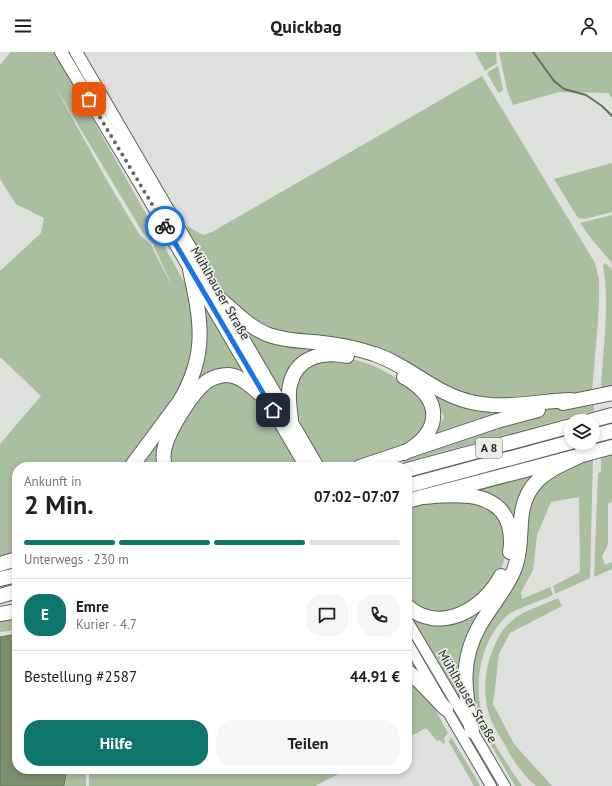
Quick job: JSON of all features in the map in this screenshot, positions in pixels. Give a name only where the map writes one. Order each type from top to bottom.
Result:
[{"type":"highway","points":[[135,462],[180,401],[196,366],[200,346],[200,322],[190,270]]},
{"type":"highway","points":[[220,299],[250,324],[268,334],[290,340],[340,345],[374,354],[396,363],[435,387],[470,402],[496,406],[571,400],[612,393]]},
{"type":"highway","points":[[291,420],[289,387],[298,368],[306,360],[317,356],[331,354],[370,361],[409,380],[426,396],[431,404],[434,418],[430,429],[420,441],[404,453]]},
{"type":"highway","points":[[164,462],[165,448],[173,427],[195,394],[211,379],[221,376],[237,377],[267,400]]},
{"type":"highway","points":[[376,462],[490,423],[571,400]]},
{"type":"highway","points":[[600,418],[612,415]]},
{"type":"highway","name":"A 8","points":[[412,469],[564,428]]},
{"type":"highway","points":[[600,434],[612,431]]},
{"type":"highway","name":"A 8","points":[[412,485],[564,444]]},
{"type":"highway","points":[[412,500],[612,447]]},
{"type":"highway","points":[[472,731],[465,687],[465,670],[468,653],[480,624],[504,589],[514,569],[520,547],[521,518],[526,499],[531,488],[550,470],[582,455]]},
{"type":"highway","points":[[412,609],[421,615],[434,619],[455,616],[470,609],[486,597],[497,584],[507,562],[510,549],[511,536],[507,521],[499,509],[491,502],[480,497],[473,496],[458,495],[422,497]]},
{"type":"highway","points":[[0,564],[12,560]]},
{"type":"highway","points":[[0,579],[12,576]]},
{"type":"highway","points":[[0,596],[12,592]]},
{"type":"highway","points":[[0,614],[12,612]]},
{"type":"highway","points":[[412,675],[423,684],[446,709]]},
{"type":"main road","name":"Mühlhauser Straße","points":[[61,52],[267,400],[309,462]]},
{"type":"main road","name":"Mühlhauser Straße","points":[[76,52],[291,420],[309,462]]},
{"type":"main road","name":"Mühlhauser Straße","points":[[412,629],[505,786]]},
{"type":"main road","name":"Mühlhauser Straße","points":[[412,651],[491,786]]},
{"type":"shaded area","points":[[11,52],[55,52],[187,287],[195,337],[186,379],[162,417],[129,462],[12,462],[12,553],[0,557],[0,444],[41,396],[0,357],[0,271],[41,233],[44,218],[16,204],[0,179],[0,65]],"holes":[[[53,83],[143,233],[153,244],[174,290],[151,245],[139,234],[106,179]]]},
{"type":"shaded area","points":[[475,52],[496,52],[497,63],[485,71]]},
{"type":"shaded area","points":[[499,52],[612,52],[612,98],[608,93],[559,92],[513,105],[507,90]]},
{"type":"shaded area","points":[[498,66],[503,89],[501,92],[498,92],[487,73]]},
{"type":"shaded area","points":[[482,76],[595,263],[599,279],[599,298],[592,391],[514,400],[466,398],[397,360],[267,331],[224,297],[188,235],[187,226],[203,235],[212,232]]},
{"type":"shaded area","points":[[612,163],[612,212],[585,219],[578,218],[554,179]]},
{"type":"shaded area","points":[[612,215],[612,263],[580,223]]},
{"type":"shaded area","points":[[605,263],[612,269],[612,387],[601,390],[606,311],[603,265]]},
{"type":"shaded area","points":[[199,295],[248,379],[233,373],[189,394]]},
{"type":"shaded area","points":[[234,320],[327,349],[314,352],[284,397]]},
{"type":"shaded area","points":[[338,356],[365,363],[385,371],[408,386],[424,406],[426,417],[423,428],[413,439],[405,444],[376,455],[353,462],[323,462],[305,433],[294,402],[298,374],[309,363]]},
{"type":"shaded area","points":[[226,378],[257,394],[296,462],[169,462],[171,439],[209,385]]},
{"type":"shaded area","points":[[436,396],[455,405],[475,410],[518,410],[429,438],[444,418]]},
{"type":"shaded area","points":[[594,399],[594,411],[583,414],[564,414],[564,419],[404,462],[384,462],[529,414]]},
{"type":"shaded area","points":[[173,416],[162,462],[140,462]]},
{"type":"shaded area","points":[[612,453],[612,501],[608,504],[608,544],[602,557],[605,565],[612,562],[612,569],[594,577],[598,473],[601,472],[601,455]]},
{"type":"shaded area","points":[[593,459],[590,578],[555,594],[553,586],[580,572],[579,497],[551,502],[537,535],[533,570],[521,592],[522,599],[550,587],[553,595],[523,607],[508,615],[498,626],[490,639],[484,653],[480,669],[479,700],[482,715],[493,742],[522,786],[515,786],[473,714],[471,656],[492,611],[539,482],[560,468]]},
{"type":"shaded area","points":[[541,469],[525,486],[519,495],[514,514],[504,502],[497,498],[469,489]]},
{"type":"shaded area","points":[[439,500],[475,501],[502,517],[507,551],[500,572],[486,591],[452,612],[423,613],[412,603],[412,506]]},
{"type":"shaded area","points":[[498,591],[478,622],[463,707],[412,621],[412,615],[434,623]]},
{"type":"shaded area","points":[[558,598],[562,606],[510,633],[499,654],[493,704],[514,744],[552,786],[536,786],[526,777],[515,762],[491,720],[485,693],[486,675],[493,649],[499,636],[507,625],[524,612]]},
{"type":"shaded area","points":[[12,618],[12,631],[0,632],[0,619]]},
{"type":"shaded area","points":[[12,635],[12,774],[66,774],[64,786],[0,786],[0,637]]},
{"type":"shaded area","points":[[412,682],[429,698],[448,733],[444,738],[445,743],[443,744],[440,740],[437,741],[426,728],[412,735]]},
{"type":"shaded area","points":[[451,737],[480,786],[474,786],[449,742]]},
{"type":"shaded area","points":[[67,774],[86,774],[86,786],[65,786]]},
{"type":"shaded area","points":[[89,774],[338,774],[315,786],[89,786]]},
{"type":"waterway","points":[[533,52],[554,81],[564,89],[586,95],[602,106],[612,116]]},
{"type":"way so far","points":[[89,99],[165,226]]},
{"type":"route","points":[[165,226],[273,410]]}]
